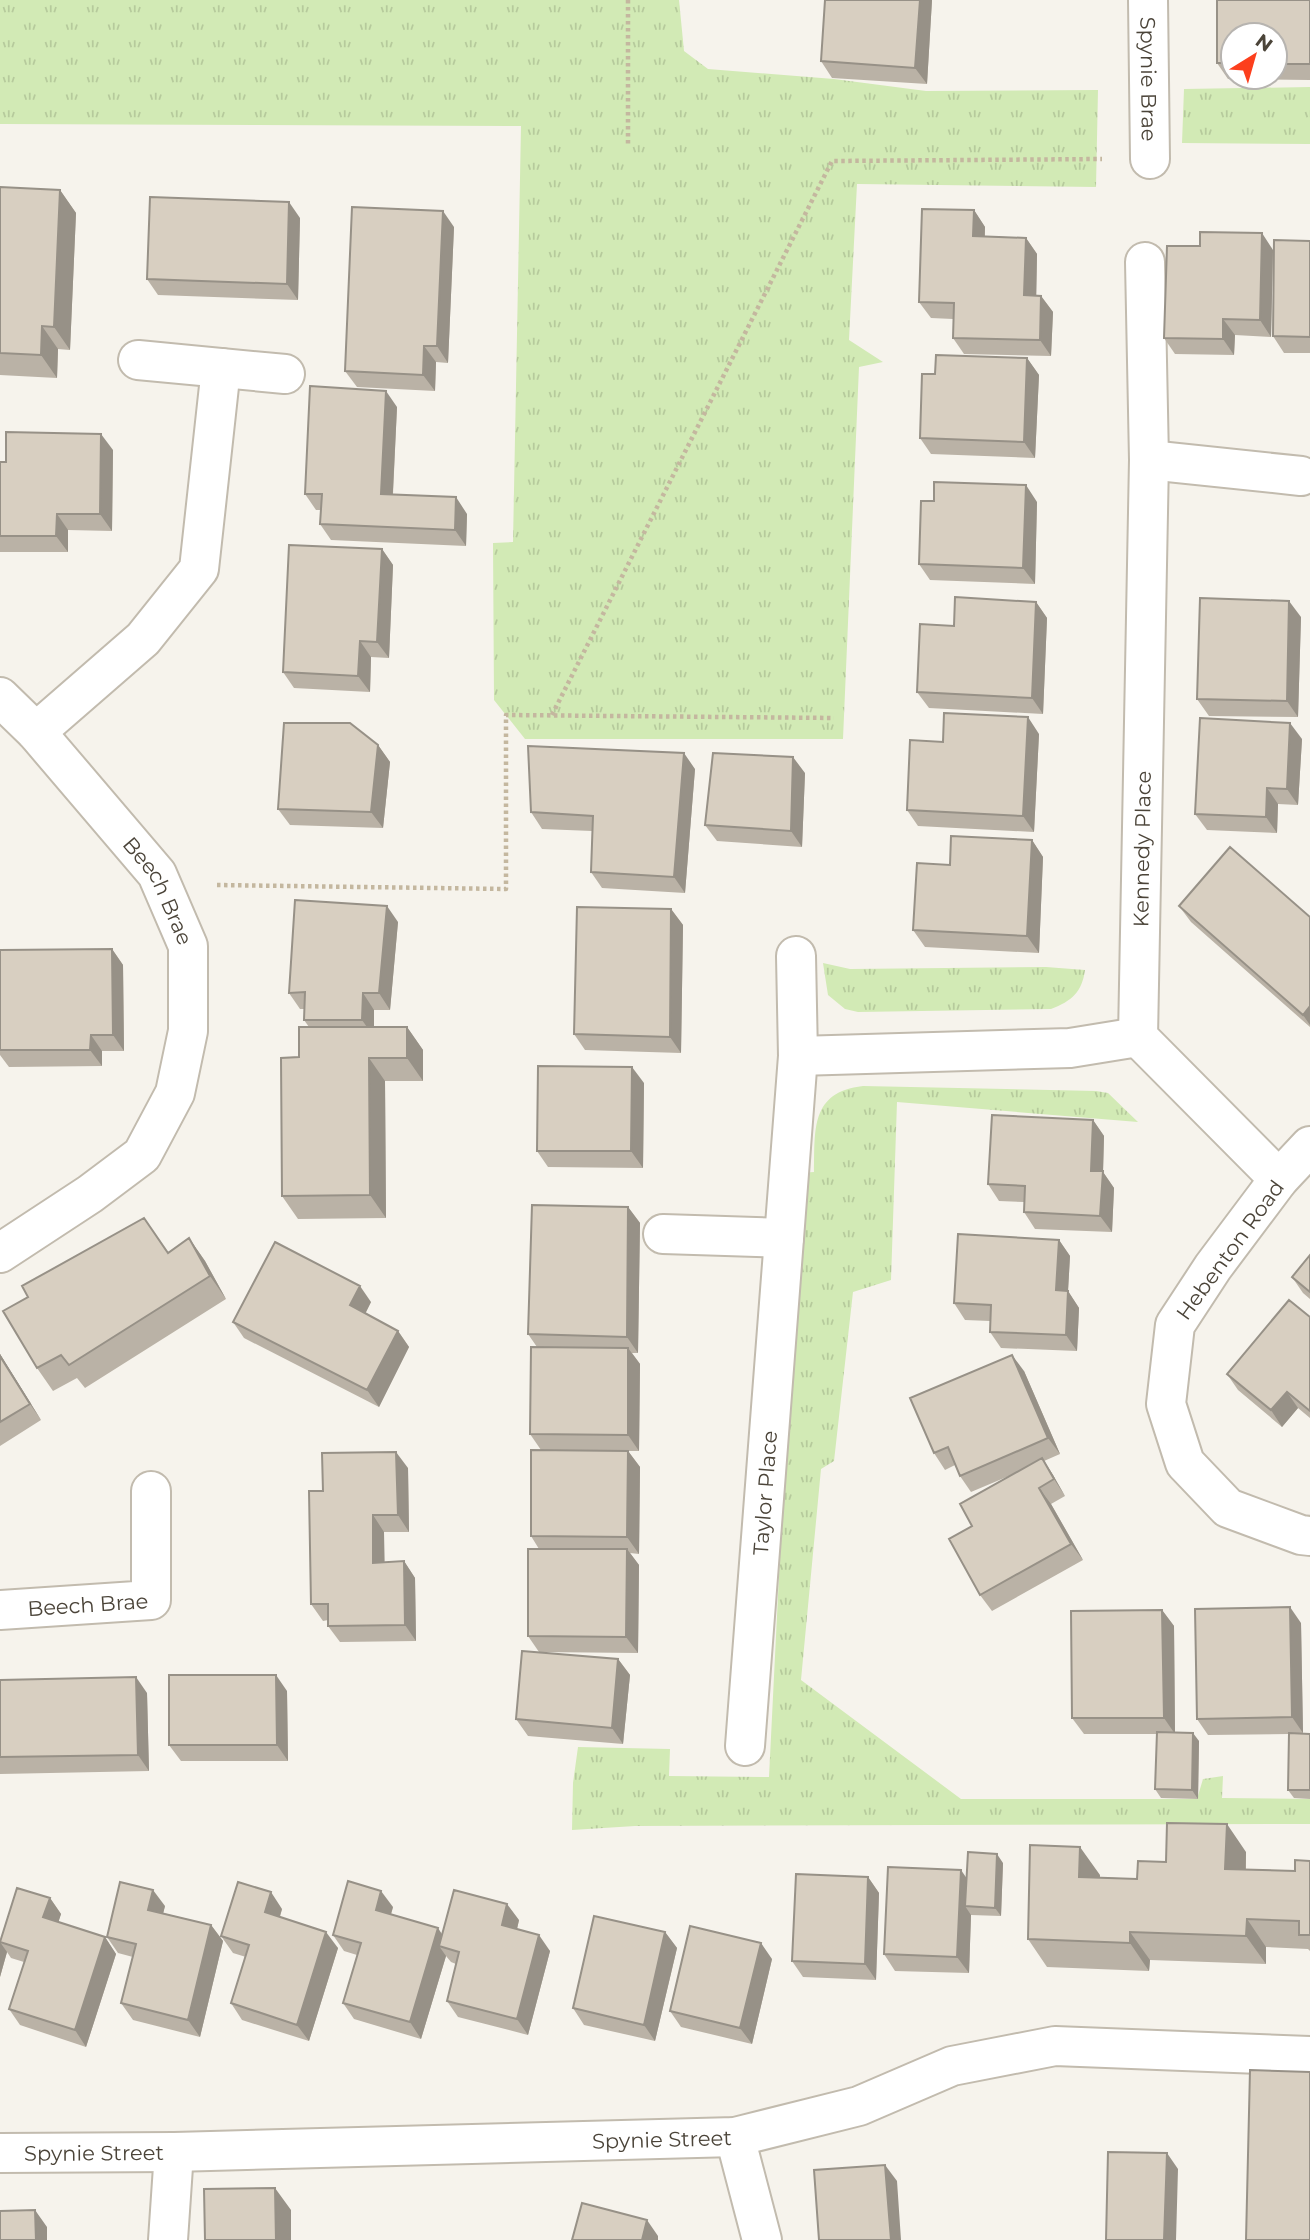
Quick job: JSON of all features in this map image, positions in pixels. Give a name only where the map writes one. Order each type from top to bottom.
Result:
[{"type":"street","name":"Spynie Brae","points":[[1147,0],[1150,159]]},
{"type":"street","name":"Kennedy Place","points":[[1138,1037],[1149,460],[1145,262]]},
{"type":"street","points":[[138,360],[285,374]]},
{"type":"street","points":[[36,732],[143,639],[200,569],[220,368]]},
{"type":"street","points":[[1149,460],[1301,475]]},
{"type":"street","name":"Beech Brae","points":[[0,697],[36,732],[157,874],[188,946],[188,1031],[174,1093],[142,1155],[90,1194],[0,1253]]},
{"type":"street","name":"Taylor Place","points":[[745,1746],[798,1056],[796,956]]},
{"type":"street","points":[[798,1056],[1070,1048],[1138,1037],[1279,1179]]},
{"type":"street","name":"Hebenton Road","points":[[1310,1146],[1279,1179],[1213,1267],[1175,1325],[1166,1404],[1185,1463],[1228,1508],[1310,1536]]},
{"type":"street","points":[[663,1234],[783,1238]]},
{"type":"street","name":"Beech Brae","points":[[0,1610],[151,1600],[151,1491]]},
{"type":"street","name":"Spynie Street","points":[[0,2153],[174,2152],[735,2137],[859,2106],[952,2066],[1055,2046],[1310,2056]]},
{"type":"street","points":[[735,2137],[762,2240]]},
{"type":"street","points":[[168,2240],[174,2152]]},
{"type":"path","points":[[628,0],[628,146]]},
{"type":"path","points":[[552,715],[832,161],[1150,159]]},
{"type":"path","points":[[161,885],[506,889],[506,715],[834,718]]},
{"type":"green space","points":[[0,0],[679,0],[684,51],[708,69],[834,79],[926,91],[1098,90],[1096,187],[857,184],[849,340],[883,362],[859,367],[843,739],[525,739],[494,700],[493,543],[513,542],[521,126],[0,124]]},
{"type":"green space","points":[[1289,87],[1310,87],[1310,144],[1182,143],[1184,89],[1289,91]]},
{"type":"green space","points":[[823,963],[850,969],[1046,967],[1085,970],[1075,995],[1051,1009],[858,1012],[845,1009],[828,995]]},
{"type":"green space","points":[[863,1086],[1096,1091],[1108,1093],[1138,1122],[897,1102],[891,1280],[853,1292],[834,1461],[821,1469],[801,1680],[961,1799],[1197,1799],[1203,1779],[1223,1776],[1222,1798],[1310,1799],[1310,1824],[635,1826],[572,1830],[573,1783],[578,1747],[670,1749],[669,1776],[769,1777],[799,1173],[814,1172],[816,1128],[824,1105],[833,1096]]},
{"type":"building","points":[[825,0],[920,0],[915,68],[821,61]]},
{"type":"building","points":[[1217,0],[1310,0],[1310,64],[1289,64],[1289,21],[1219,21],[1217,63]]},
{"type":"building","points":[[0,187],[60,190],[54,327],[42,326],[41,355],[0,353]]},
{"type":"building","points":[[150,197],[289,202],[287,284],[147,279]]},
{"type":"building","points":[[352,207],[443,211],[437,346],[424,346],[423,375],[345,371]]},
{"type":"building","points":[[922,209],[974,210],[973,236],[1026,238],[1024,295],[1041,296],[1040,340],[953,338],[954,303],[919,302]]},
{"type":"building","points":[[1200,232],[1262,233],[1260,320],[1223,319],[1223,339],[1164,338],[1167,246],[1200,246]]},
{"type":"building","points":[[1274,240],[1310,241],[1310,337],[1273,336]]},
{"type":"building","points":[[936,355],[1027,358],[1024,442],[920,438],[922,374],[935,374]]},
{"type":"building","points":[[310,386],[386,391],[381,494],[456,497],[455,530],[320,524],[322,494],[305,494]]},
{"type":"building","points":[[6,432],[101,434],[100,514],[57,514],[56,536],[0,536],[0,462],[6,462]]},
{"type":"building","points":[[934,482],[1026,485],[1023,568],[919,564],[921,501],[934,501]]},
{"type":"building","points":[[289,545],[382,549],[377,642],[360,641],[358,676],[283,672]]},
{"type":"building","points":[[955,597],[1036,602],[1032,698],[917,692],[920,624],[954,626]]},
{"type":"building","points":[[1200,598],[1289,601],[1287,701],[1197,699]]},
{"type":"building","points":[[944,713],[1028,717],[1023,816],[907,810],[910,740],[943,742]]},
{"type":"building","points":[[1200,718],[1290,723],[1287,789],[1267,788],[1266,817],[1195,814]]},
{"type":"building","points":[[284,723],[350,723],[378,745],[371,812],[278,809]]},
{"type":"building","points":[[528,746],[684,753],[674,877],[591,872],[593,816],[531,812]]},
{"type":"building","points":[[713,753],[793,757],[791,831],[705,825]]},
{"type":"building","points":[[951,836],[1032,840],[1027,936],[913,930],[917,863],[950,865]]},
{"type":"building","points":[[1230,847],[1310,917],[1310,1006],[1303,1015],[1179,906]]},
{"type":"building","points":[[295,900],[387,906],[379,993],[363,993],[362,1020],[304,1020],[305,992],[289,993]]},
{"type":"building","points":[[577,907],[671,909],[670,1037],[574,1034]]},
{"type":"building","points":[[112,949],[113,1035],[91,1035],[90,1050],[0,1050],[0,950]]},
{"type":"building","points":[[299,1027],[407,1027],[407,1058],[369,1058],[370,1195],[282,1196],[281,1058],[299,1057]]},
{"type":"building","points":[[538,1066],[632,1067],[631,1151],[537,1151]]},
{"type":"building","points":[[992,1115],[1093,1120],[1091,1171],[1103,1171],[1100,1216],[1024,1212],[1025,1186],[988,1184]]},
{"type":"building","points":[[532,1205],[628,1207],[627,1337],[528,1334]]},
{"type":"building","points":[[144,1218],[168,1253],[189,1238],[210,1276],[69,1365],[61,1355],[37,1368],[3,1311],[28,1297],[22,1286]]},
{"type":"building","points":[[958,1234],[1059,1240],[1056,1290],[1068,1291],[1066,1335],[990,1332],[991,1305],[954,1303]]},
{"type":"building","points":[[275,1242],[360,1286],[350,1305],[398,1331],[367,1390],[233,1322]]},
{"type":"building","points":[[1310,1255],[1310,1292],[1292,1277]]},
{"type":"building","points":[[1289,1300],[1310,1317],[1310,1411],[1287,1392],[1271,1410],[1227,1374]]},
{"type":"building","points":[[531,1347],[628,1348],[628,1435],[530,1434]]},
{"type":"building","points":[[1012,1355],[1048,1438],[960,1476],[948,1447],[934,1453],[910,1398]]},
{"type":"building","points":[[0,1356],[30,1404],[0,1422]]},
{"type":"building","points":[[531,1450],[628,1451],[627,1537],[531,1536]]},
{"type":"building","points":[[396,1452],[398,1515],[373,1515],[373,1563],[404,1561],[405,1625],[328,1626],[328,1604],[311,1604],[309,1491],[323,1491],[322,1453]]},
{"type":"building","points":[[1042,1458],[1054,1479],[1039,1488],[1071,1544],[980,1595],[949,1539],[972,1526],[960,1504]]},
{"type":"building","points":[[528,1549],[627,1549],[626,1637],[528,1636]]},
{"type":"building","points":[[1290,1607],[1292,1717],[1197,1719],[1195,1609]]},
{"type":"building","points":[[1162,1610],[1164,1718],[1072,1718],[1071,1611]]},
{"type":"building","points":[[522,1651],[618,1659],[612,1728],[516,1719]]},
{"type":"building","points":[[169,1675],[276,1675],[277,1745],[169,1745]]},
{"type":"building","points":[[136,1677],[138,1755],[0,1757],[0,1680]]},
{"type":"building","points":[[1157,1732],[1193,1733],[1192,1790],[1155,1789]]},
{"type":"building","points":[[1289,1733],[1310,1734],[1310,1790],[1288,1790]]},
{"type":"building","points":[[1167,1823],[1227,1824],[1225,1869],[1295,1871],[1295,1860],[1310,1861],[1310,1935],[1299,1935],[1299,1921],[1247,1919],[1246,1936],[1130,1932],[1130,1943],[1028,1939],[1030,1845],[1080,1847],[1079,1877],[1137,1879],[1138,1861],[1166,1862]]},
{"type":"building","points":[[968,1852],[997,1854],[995,1908],[965,1906]]},
{"type":"building","points":[[888,1867],[961,1870],[957,1957],[884,1954]]},
{"type":"building","points":[[796,1874],[868,1877],[865,1964],[792,1961]]},
{"type":"building","points":[[348,1881],[381,1891],[376,1910],[438,1928],[410,2022],[343,2003],[361,1943],[333,1935]]},
{"type":"building","points":[[120,1882],[153,1890],[148,1910],[211,1925],[188,2020],[121,2003],[136,1944],[107,1937]]},
{"type":"building","points":[[238,1882],[271,1892],[265,1912],[326,1932],[297,2025],[231,2003],[249,1945],[221,1936]]},
{"type":"building","points":[[17,1888],[50,1898],[43,1917],[105,1937],[75,2030],[9,2009],[28,1951],[0,1942]]},
{"type":"building","points":[[454,1890],[507,1904],[502,1925],[539,1935],[517,2019],[447,2001],[459,1952],[439,1946]]},
{"type":"building","points":[[594,1916],[665,1932],[644,2025],[573,2008]]},
{"type":"building","points":[[690,1926],[761,1943],[740,2028],[670,2011]]},
{"type":"building","points":[[1250,2070],[1310,2072],[1310,2240],[1246,2240]]},
{"type":"building","points":[[1108,2152],[1167,2153],[1164,2240],[1106,2240]]},
{"type":"building","points":[[885,2165],[891,2240],[819,2240],[814,2170]]},
{"type":"building","points":[[275,2188],[276,2240],[205,2240],[204,2189]]},
{"type":"building","points":[[582,2203],[647,2220],[642,2240],[572,2240]]},
{"type":"building","points":[[35,2210],[36,2240],[0,2240],[0,2211]]}]
